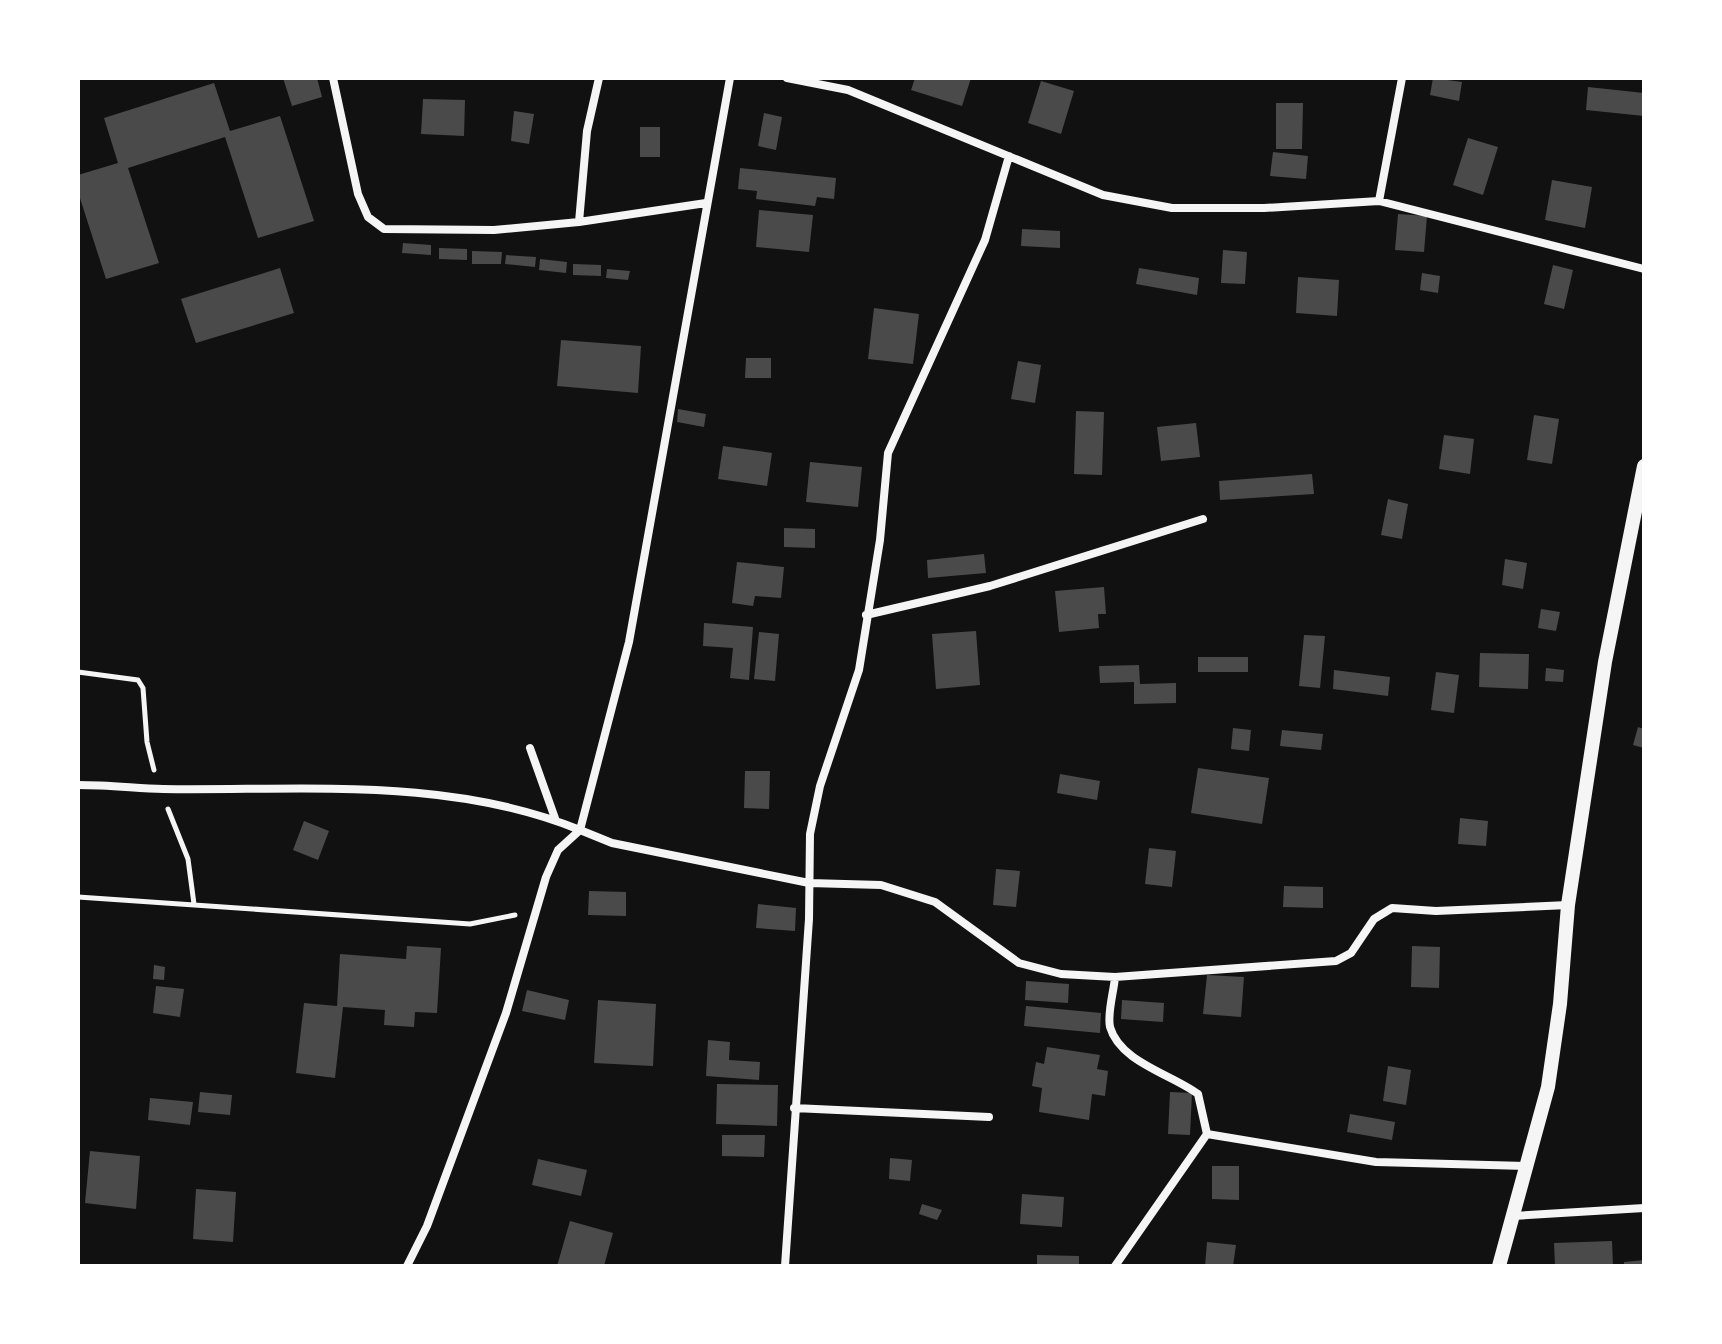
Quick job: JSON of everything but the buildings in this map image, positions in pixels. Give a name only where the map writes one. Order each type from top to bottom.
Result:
[{"type":"street","points":[[333,78],[358,194],[368,217],[384,229],[494,230],[579,222],[706,203]]},
{"type":"street","points":[[579,222],[587,131],[599,78]]},
{"type":"street","points":[[407,1266],[427,1226],[506,1013],[558,850],[580,830],[629,642],[730,78]]},
{"type":"street","points":[[787,78],[848,90],[1103,195],[1172,208],[1264,208],[1379,201],[1644,269]]},
{"type":"street","points":[[1379,201],[1402,78]]},
{"type":"street","points":[[785,1266],[810,834],[820,786],[859,670],[880,540],[888,453],[985,240],[1009,156]]},
{"type":"street","points":[[1499,1266],[1548,1087],[1560,1004],[1568,905],[1605,662],[1644,466]]},
{"type":"street","points":[[866,615],[990,586],[1203,519]]},
{"type":"street","points":[[530,748],[556,821]]},
{"type":"street","points":[[78,785],[160,789],[312,786],[473,800],[556,821],[612,843],[809,883],[881,885],[935,902],[1019,963],[1061,974],[1115,977],[1336,961],[1351,953],[1374,919],[1392,908],[1436,911],[1568,905]]},
{"type":"street","points":[[1115,977],[1110,1025],[1120,1044],[1140,1061],[1198,1094],[1207,1134],[1115,1266]]},
{"type":"street","points":[[794,1108],[989,1117]]},
{"type":"street","points":[[1207,1134],[1376,1162],[1528,1166]]},
{"type":"street","points":[[1513,1216],[1644,1208]]},
{"type":"path","points":[[78,897],[470,924],[536,913]]}]
